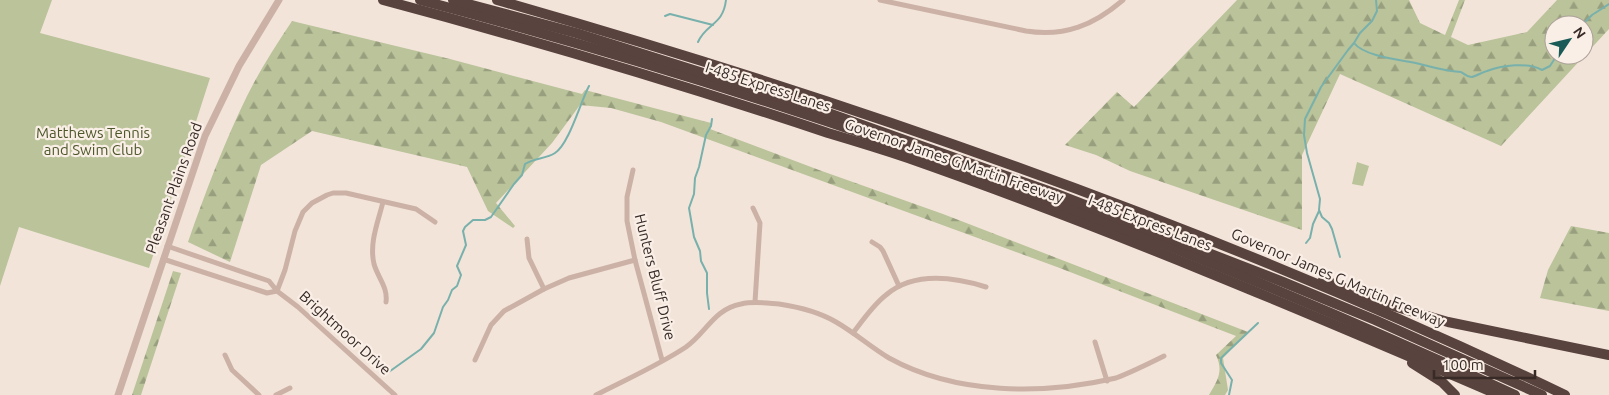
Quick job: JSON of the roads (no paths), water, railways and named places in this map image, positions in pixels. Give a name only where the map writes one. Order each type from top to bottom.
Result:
[{"type":"highway","name":"Governor James G Martin Freeway","points":[[384,0],[503,32],[735,101],[907,158],[1193,265],[1499,395]]},
{"type":"highway","name":"I-485 Express Lanes","points":[[420,0],[574,42],[701,81],[932,157],[1186,253],[1442,361],[1515,395]]},
{"type":"highway","name":"I-485 Express Lanes","points":[[453,0],[576,33],[808,106],[1054,193],[1375,320],[1542,395]]},
{"type":"highway","name":"Governor James G Martin Freeway","points":[[497,0],[760,80],[977,153],[1225,246],[1467,349],[1565,395]]},
{"type":"highway","points":[[1288,272],[1308,274],[1383,303],[1448,322],[1609,355]]},
{"type":"highway","points":[[1372,340],[1442,382],[1455,395]]},
{"type":"street","name":"Pleasant Plains Road","points":[[118,395],[167,246],[206,136],[239,66],[279,0]]},
{"type":"street","points":[[880,0],[1026,31],[1049,33],[1071,30],[1092,22],[1123,0]]},
{"type":"street","name":"Hunters Bluff Drive","points":[[633,170],[626,211],[635,260],[662,360]]},
{"type":"street","points":[[277,291],[302,212],[312,203],[327,195],[340,192],[416,209],[435,222]]},
{"type":"street","points":[[383,202],[372,252],[374,265],[386,293],[386,302]]},
{"type":"street","points":[[753,208],[760,223],[755,302]]},
{"type":"street","points":[[527,239],[529,258],[544,289]]},
{"type":"street","points":[[872,242],[883,251],[899,286]]},
{"type":"street","name":"Brightmoor Drive","points":[[167,246],[269,281],[277,291],[298,307],[395,395]]},
{"type":"street","name":"Brightmoor Drive","points":[[163,259],[267,293],[277,291]]},
{"type":"street","points":[[475,360],[486,334],[499,315],[544,289],[582,274],[635,260]]},
{"type":"street","points":[[853,333],[880,300],[899,286],[920,280],[942,278],[969,281],[986,287]]},
{"type":"street","points":[[596,395],[690,344],[710,321],[726,309],[739,304],[755,302],[787,305],[809,310],[835,321],[898,363],[945,382],[994,392],[1052,393],[1081,387],[1107,381],[1164,356]]},
{"type":"street","points":[[1095,342],[1107,381]]},
{"type":"street","points":[[225,355],[232,370],[259,395]]},
{"type":"street","points":[[276,395],[290,388]]},
{"type":"waterway","points":[[698,42],[705,31],[718,20],[726,0]]},
{"type":"waterway","points":[[1340,257],[1332,229],[1319,210],[1320,199],[1304,135],[1305,119],[1321,87],[1360,33],[1372,21],[1377,11],[1376,0]]},
{"type":"waterway","points":[[1592,15],[1609,4]]},
{"type":"waterway","points":[[665,16],[670,14],[713,25]]},
{"type":"waterway","points":[[1354,43],[1359,48],[1375,55],[1461,72],[1472,77],[1507,66],[1522,65],[1542,70],[1551,65]]},
{"type":"waterway","points":[[386,374],[421,349],[434,333],[443,307],[452,290],[457,286],[461,275],[457,266],[466,245],[463,231],[465,227],[473,220],[485,220],[491,217],[522,175],[525,164],[551,155],[560,148],[570,132],[589,86]]},
{"type":"waterway","points":[[709,309],[707,273],[701,261],[700,251],[694,237],[689,208],[694,194],[695,178],[706,135],[711,126],[712,119]]},
{"type":"waterway","points":[[1306,243],[1310,238],[1313,224],[1319,211]]},
{"type":"waterway","points":[[1229,395],[1232,380],[1221,363],[1221,358],[1258,323]]},
{"type":"park label","name":"Matthews Tennis and Swim Club","points":[[93,142]]}]
